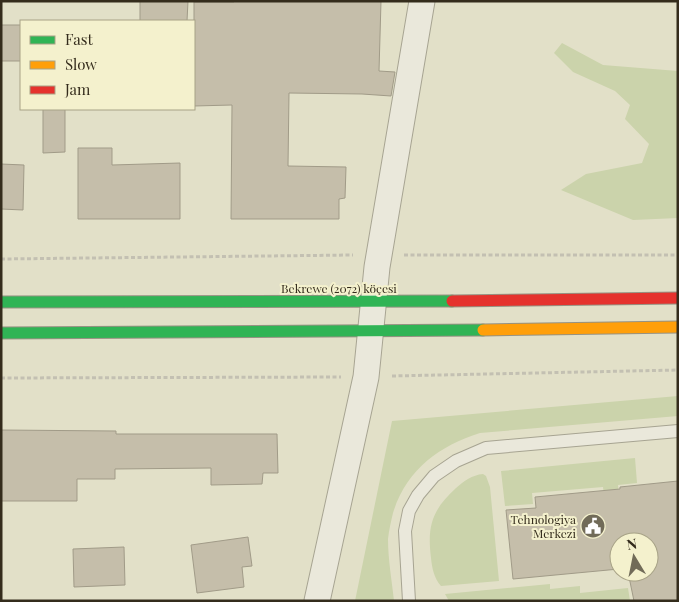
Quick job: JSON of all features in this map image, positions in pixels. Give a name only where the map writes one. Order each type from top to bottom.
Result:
[{"type":"main road","name":"Bekrewe (2072) köçesi","points":[[1,302],[374,302],[678,298]]},
{"type":"main road","points":[[1,333],[678,327]]},
{"type":"street","points":[[317,601],[366,377],[379,255],[422,1]]},
{"type":"lane","points":[[411,598],[405,531],[409,512],[418,495],[434,476],[456,461],[486,448],[678,431]]},
{"type":"path","points":[[1,259],[379,255],[678,256]]},
{"type":"green space","points":[[562,43],[603,65],[678,71],[678,218],[633,220],[561,190],[586,174],[642,163],[649,144],[625,119],[630,105],[615,91],[573,72],[554,53]]},
{"type":"green space","points":[[678,396],[678,416],[480,433],[465,438],[438,453],[415,472],[406,484],[393,513],[388,539],[394,601],[355,601],[392,421]]},
{"type":"green space","points":[[635,458],[637,483],[618,485],[619,495],[604,496],[603,487],[532,493],[533,504],[505,506],[501,471]]},
{"type":"green space","points":[[483,474],[486,476],[490,487],[499,581],[441,586],[435,576],[431,562],[430,547],[431,528],[436,511],[462,483]]},
{"type":"green space","points":[[550,584],[550,589],[580,586],[580,593],[628,588],[630,601],[449,601],[445,594]]},
{"type":"building","points":[[140,1],[188,1],[187,20],[140,20]]},
{"type":"building","points":[[381,1],[379,71],[395,72],[391,96],[289,93],[288,166],[346,167],[345,198],[339,199],[339,219],[231,219],[232,105],[195,106],[194,2]]},
{"type":"building","points":[[1,25],[20,25],[20,61],[1,61]]},
{"type":"building","points":[[43,110],[65,110],[65,152],[43,153]]},
{"type":"building","points":[[78,148],[112,148],[112,165],[180,163],[180,219],[78,219]]},
{"type":"building","points":[[1,164],[24,165],[23,210],[1,209]]},
{"type":"building","points":[[1,430],[116,431],[116,434],[277,434],[278,473],[263,473],[262,484],[211,485],[211,468],[115,469],[115,479],[77,479],[77,501],[1,501]]},
{"type":"building","name":"Tehnologiya Merkezi","points":[[678,481],[678,601],[634,601],[630,582],[659,582],[659,532],[609,532],[609,570],[513,579],[506,510],[536,508],[535,497],[620,489],[620,487]]},
{"type":"building","points":[[248,537],[252,566],[242,567],[244,587],[197,593],[191,545]]},
{"type":"building","points":[[124,547],[125,585],[74,587],[73,549]]},
{"type":"traffic: fast","points":[[1,302],[452,301]]},
{"type":"traffic: fast","points":[[1,333],[483,330]]},
{"type":"traffic: slow","points":[[483,330],[678,327]]},
{"type":"traffic: jam","points":[[452,301],[678,298]]},
{"type":"place","name":"Tehnologiya Merkezi","points":[[593,526]]}]
